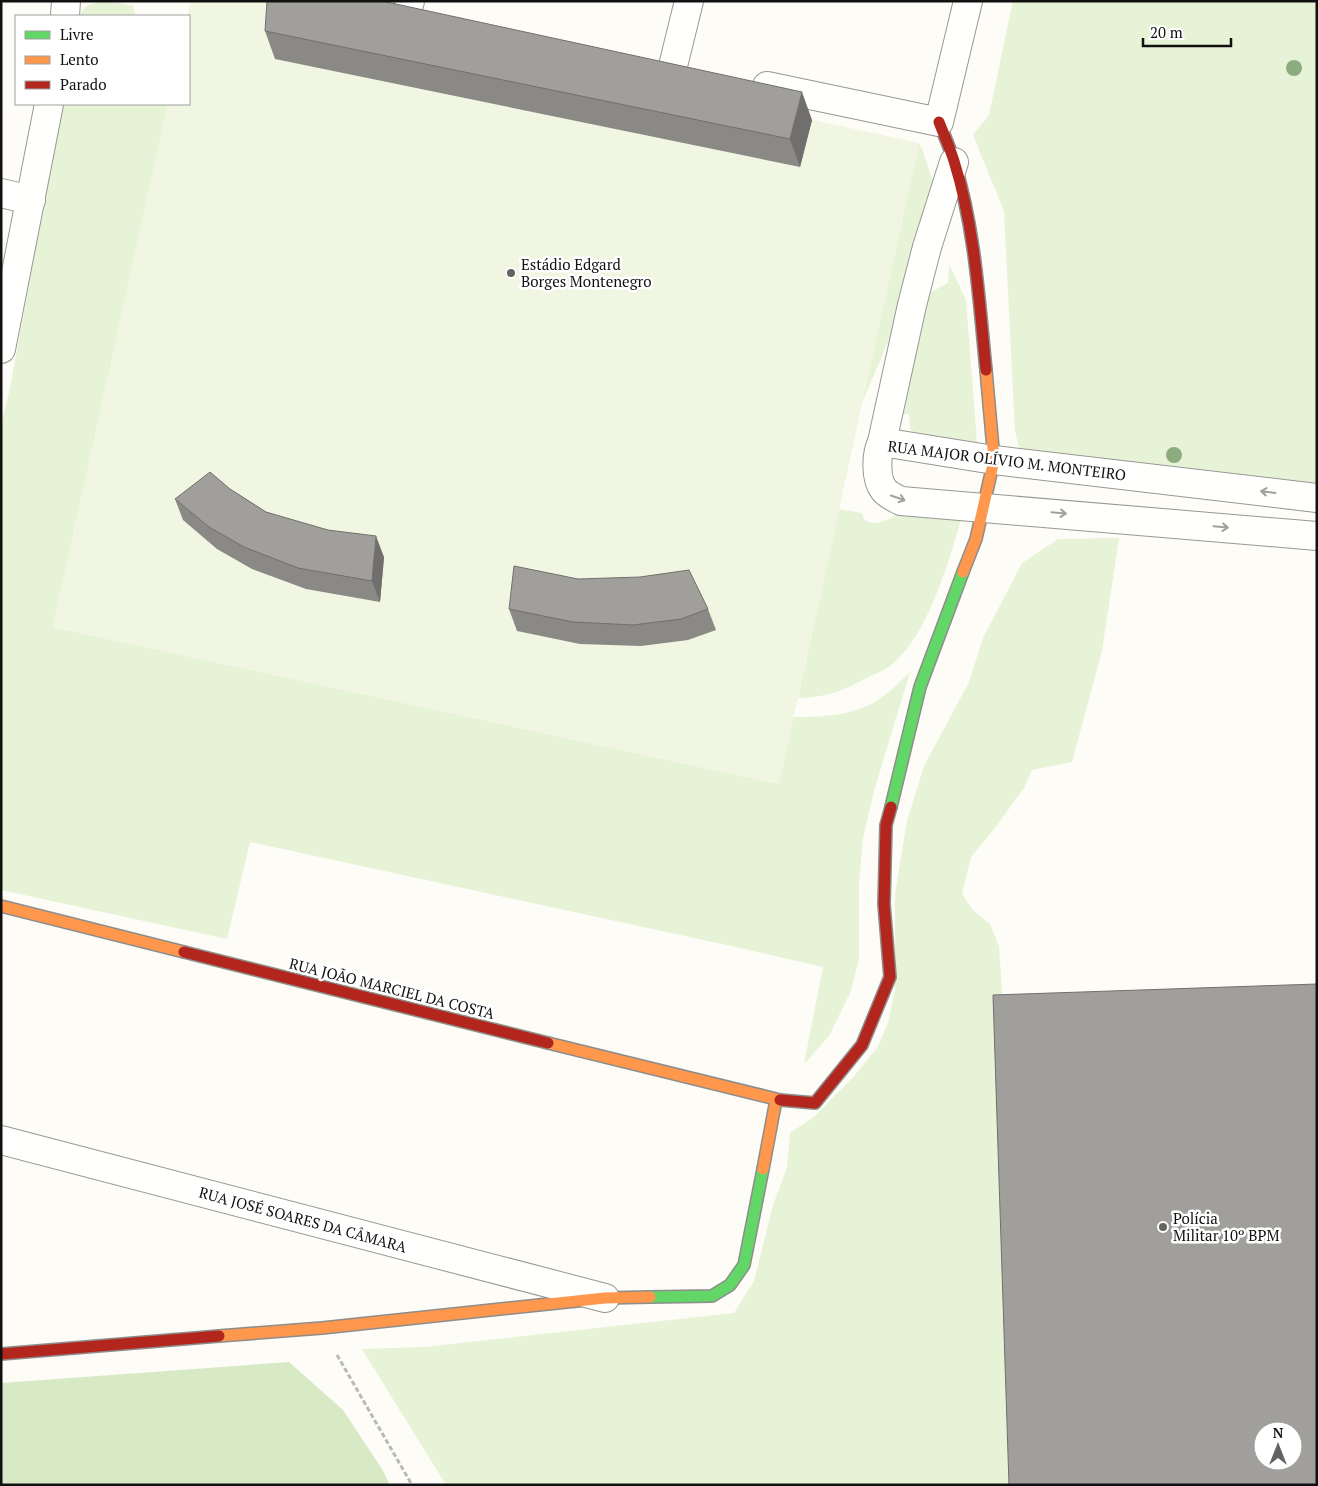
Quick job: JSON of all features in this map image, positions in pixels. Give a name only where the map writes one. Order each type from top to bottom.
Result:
[{"type":"street","points":[[66,1],[66,15]]},
{"type":"street","points":[[645,60],[683,68],[689,1]]},
{"type":"street","points":[[968,1],[939,122],[954,162],[969,224],[973,251],[979,296],[989,483]]},
{"type":"street","points":[[381,7],[414,10]]},
{"type":"street","points":[[740,80],[939,122]]},
{"type":"street","points":[[1,349],[49,105]]},
{"type":"street","points":[[882,442],[912,305],[927,247],[954,162]]},
{"type":"street","points":[[1,193],[31,200]]},
{"type":"street","name":"RUA MAJOR OLÍVIO M. MONTEIRO","points":[[1317,498],[989,483],[901,501],[889,495],[882,488],[879,475],[879,449],[882,442],[989,483],[1317,536]]},
{"type":"street","name":"RUA JOÃO MARCIEL DA COSTA","points":[[1,906],[776,1100],[815,1103],[862,1045],[890,977],[884,904],[886,825],[920,687],[976,538],[989,483]]},
{"type":"street","points":[[1,1354],[322,1328],[605,1298],[712,1296],[730,1284],[744,1265],[776,1100]]},
{"type":"street","name":"RUA JOSÉ SOARES DA CÂMARA","points":[[1,1140],[605,1298]]},
{"type":"path","points":[[322,1328],[412,1485]]},
{"type":"green space","points":[[108,1],[133,6],[136,15],[80,15],[84,8],[95,3]]},
{"type":"green space","name":"Estádio Edgard Borges Montenegro","points":[[191,1],[263,1],[919,143],[779,784],[53,627],[168,105],[190,105],[190,15],[187,15]]},
{"type":"green space","points":[[1013,1],[1317,1],[1317,486],[1033,455],[1019,448],[1015,431],[1004,211],[973,135],[989,115]]},
{"type":"green space","points":[[60,105],[168,105],[53,627],[779,784],[793,717],[831,715],[858,709],[884,696],[910,672],[874,791],[863,838],[859,882],[859,960],[850,993],[829,1036],[804,1064],[823,967],[745,949],[250,842],[227,939],[1,890],[1,425],[10,388],[51,164]]},
{"type":"green space","points":[[919,143],[937,194],[906,299],[862,403]]},
{"type":"green space","points":[[949,264],[966,300],[977,442],[968,444],[914,434],[910,429],[909,414],[900,415],[923,316],[931,292],[948,283]]},
{"type":"green space","points":[[897,507],[963,513],[944,574],[927,616],[904,652],[887,668],[839,691],[816,697],[798,698],[839,509],[862,513],[867,521],[876,523],[895,516]]},
{"type":"green space","points":[[1119,538],[1102,651],[1072,762],[1032,770],[1024,788],[971,857],[962,894],[972,909],[990,924],[999,946],[1004,1022],[1317,1012],[1317,1485],[446,1485],[362,1349],[424,1347],[734,1313],[754,1281],[773,1205],[787,1168],[790,1133],[815,1116],[855,1075],[877,1048],[888,1023],[895,990],[895,894],[907,821],[924,766],[969,682],[983,638],[1022,563],[1058,539]]},
{"type":"green space","points":[[289,1362],[343,1410],[382,1469],[390,1485],[1,1485],[1,1383]]},
{"type":"building","points":[[267,1],[382,1],[802,92],[790,139],[265,31]]},
{"type":"building","points":[[210,472],[230,489],[266,512],[328,530],[376,536],[372,581],[298,568],[244,547],[209,527],[175,499]]},
{"type":"building","points":[[514,566],[578,579],[640,577],[689,570],[708,609],[681,619],[633,625],[573,622],[509,609]]},
{"type":"building","name":"Polícia Militar 10º BPM","points":[[1317,984],[1317,1485],[1009,1485],[993,995]]},
{"type":"traffic: fast","points":[[891,807],[920,687],[963,572]]},
{"type":"traffic: fast","points":[[650,1297],[712,1296],[730,1285],[744,1265],[763,1169]]},
{"type":"traffic: slow","points":[[963,572],[976,539],[994,460],[986,370]]},
{"type":"traffic: slow","points":[[1,906],[184,952]]},
{"type":"traffic: slow","points":[[548,1043],[780,1100]]},
{"type":"traffic: slow","points":[[763,1169],[776,1100]]},
{"type":"traffic: slow","points":[[219,1336],[322,1328],[605,1298],[650,1297]]},
{"type":"traffic: jam","points":[[939,122],[954,161],[972,238],[986,370]]},
{"type":"traffic: jam","points":[[780,1100],[815,1103],[862,1045],[890,977],[884,904],[886,825],[891,807]]},
{"type":"traffic: jam","points":[[184,952],[548,1043]]},
{"type":"traffic: jam","points":[[1,1354],[219,1336]]},
{"type":"place","name":"Estádio Edgard Borges Montenegro","points":[[511,273]]},
{"type":"place","name":"Polícia Militar 10º BPM","points":[[1163,1227]]}]
